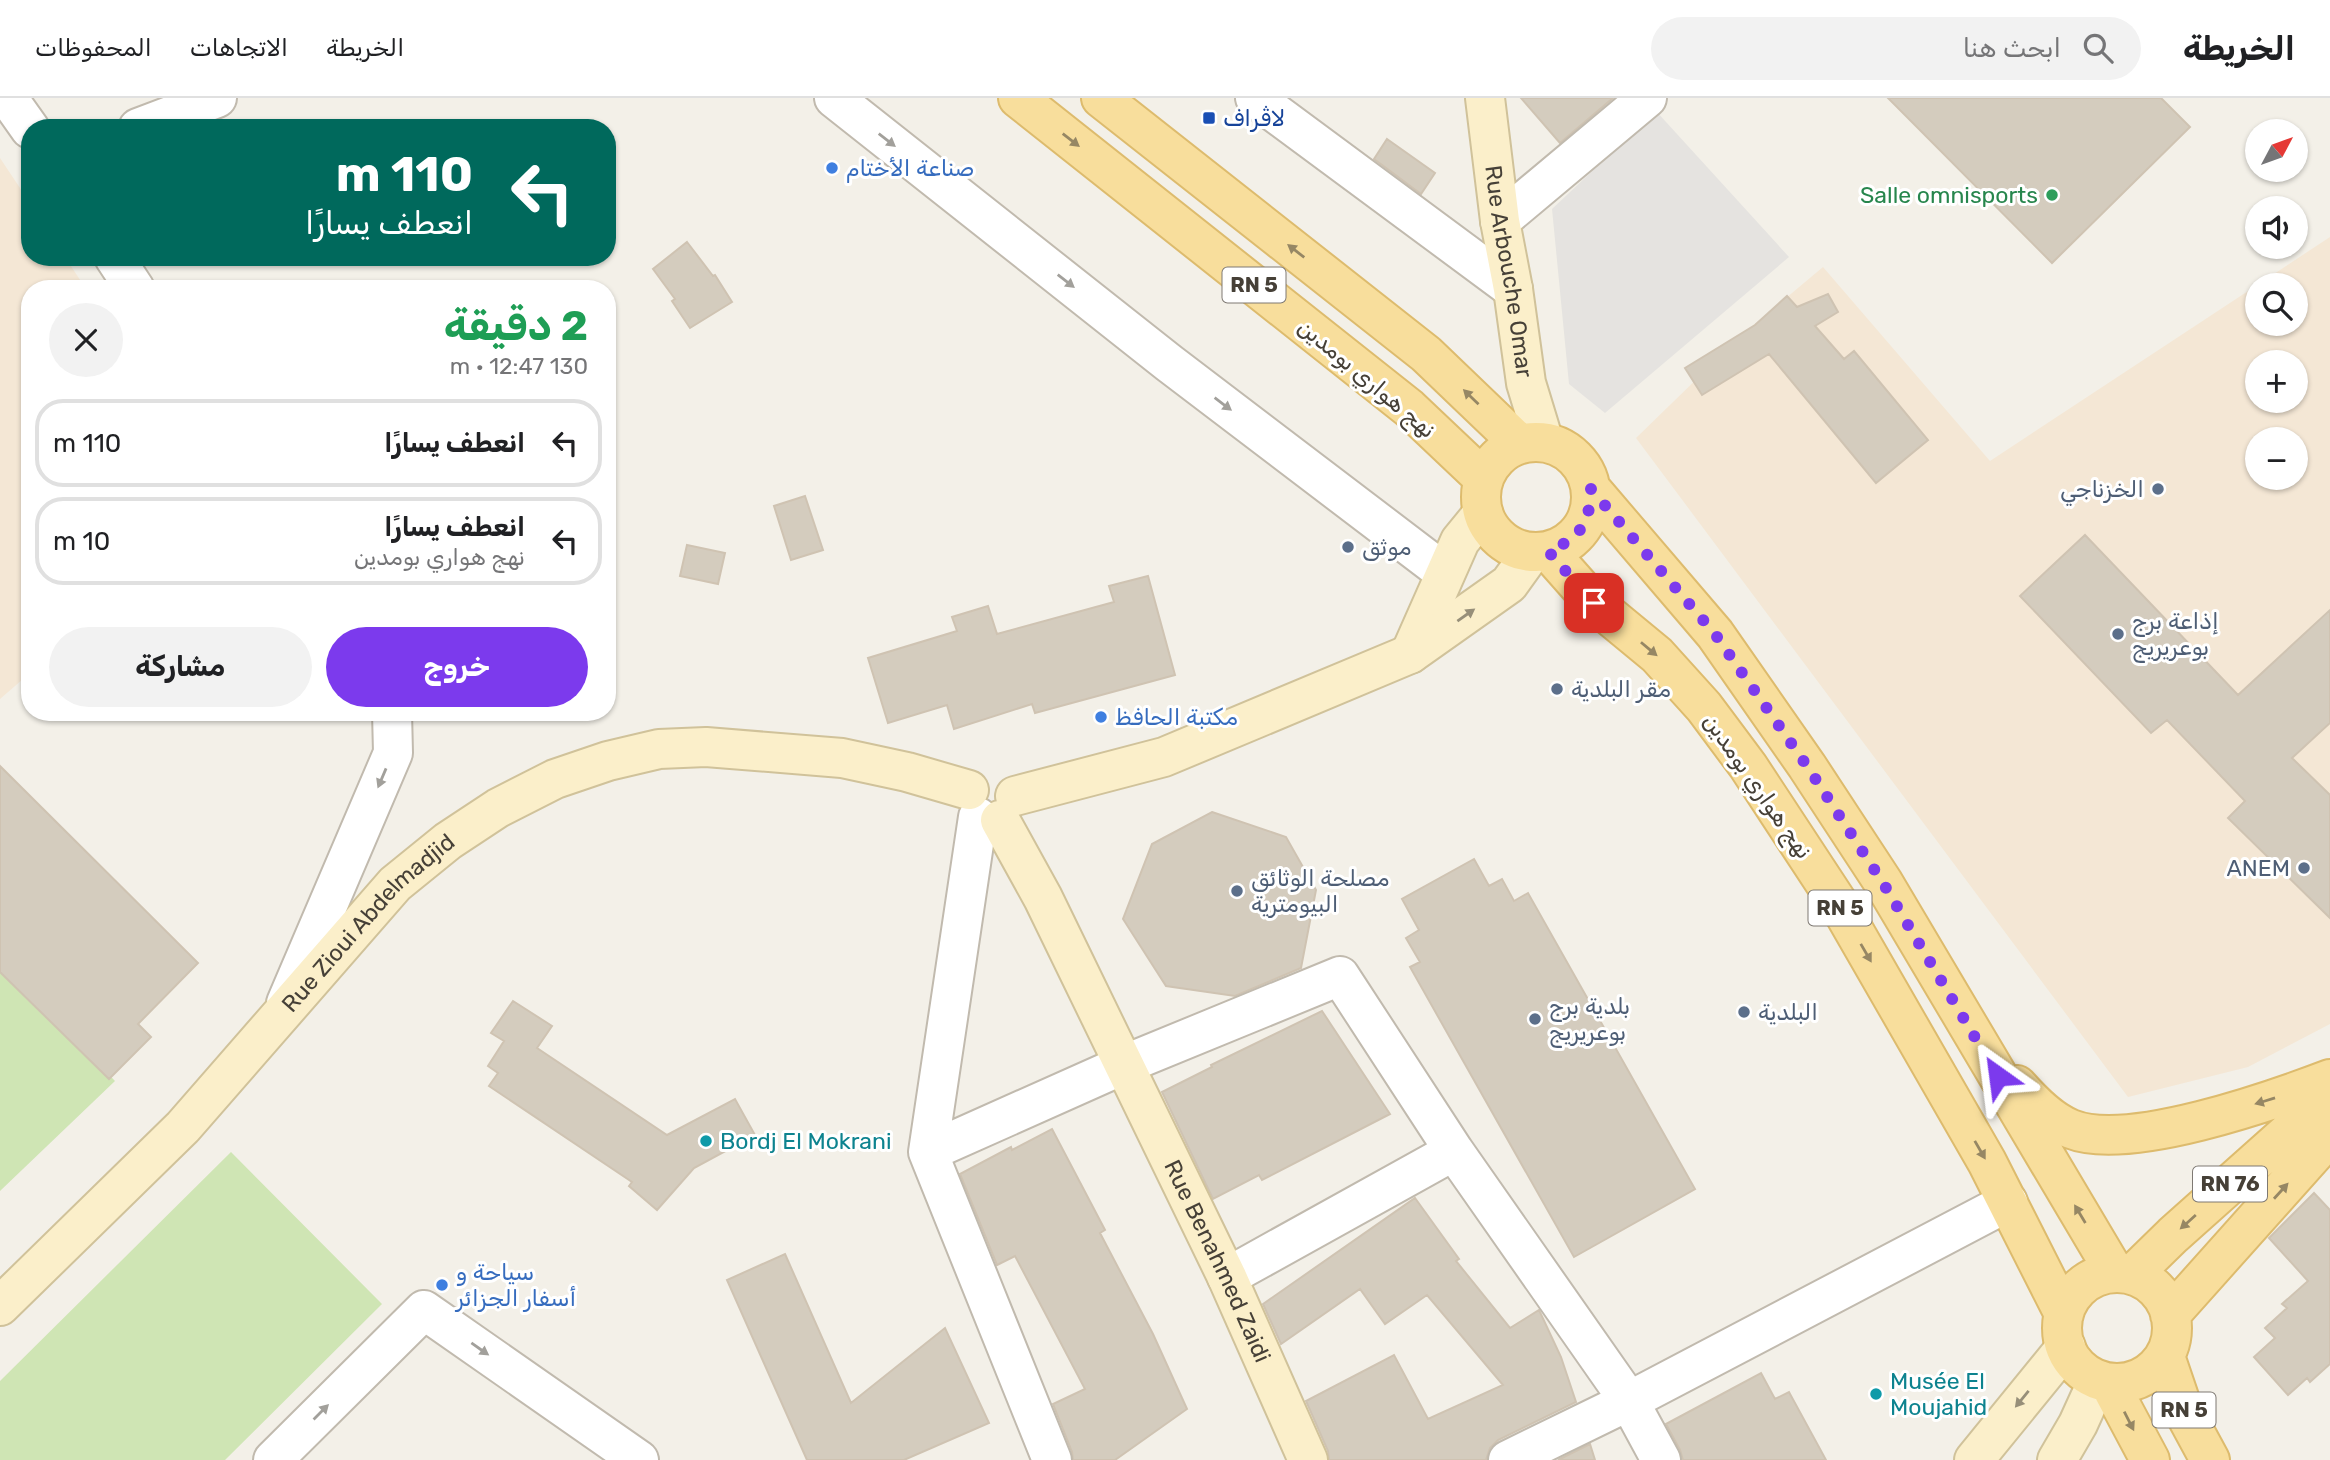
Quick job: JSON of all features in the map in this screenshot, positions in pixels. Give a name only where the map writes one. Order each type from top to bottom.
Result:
[{"type":"main road","name":"نهج هواري بومدين","points":[[1018,98],[1409,408],[1483,496]]},
{"type":"main road","name":"RN 5","points":[[1101,98],[1426,354],[1532,443]]},
{"type":"main road","name":"Rue Arbouche Omar","points":[[1485,98],[1500,221],[1526,383],[1532,443]]},
{"type":"main road","points":[[1410,654],[1445,573],[1483,496],[1492,463],[1504,452],[1532,443],[1558,446],[1570,453],[1580,463],[1591,489],[1591,505],[1586,522],[1577,535],[1564,545],[1540,552],[1516,548],[1501,540],[1490,528],[1483,496]]},
{"type":"main road","name":"RN 5","points":[[1591,489],[1722,645],[1807,766],[1883,883],[1969,1028],[2124,1274]]},
{"type":"main road","points":[[990,806],[1164,757],[1410,654],[1509,584],[1540,552]]},
{"type":"main road","name":"نهج هواري بومدين","points":[[1540,552],[1594,603],[1657,655],[1704,707],[1748,766],[1838,903],[1987,1162],[2008,1202],[2065,1330]]},
{"type":"main road","name":"Rue Zioui Abdelmadjid","points":[[0,1306],[183,1127],[395,884],[448,841],[498,808],[555,779],[608,761],[659,749],[706,747],[842,758],[907,772],[990,806]]},
{"type":"main road","name":"Rue Benahmed Zaidi","points":[[990,806],[1043,898],[1227,1277],[1301,1458]]},
{"type":"main road","points":[[1969,1028],[2037,1106],[2052,1119],[2086,1133],[2134,1134],[2186,1124],[2296,1092],[2330,1079]]},
{"type":"main road","name":"RN 76","points":[[2124,1274],[2173,1235],[2330,1095]]},
{"type":"main road","name":"RN 76","points":[[2170,1315],[2330,1136]]},
{"type":"main road","points":[[1974,1460],[2065,1330],[2071,1298],[2083,1285],[2098,1276],[2124,1274],[2157,1290],[2170,1315],[2171,1343],[2165,1356],[2142,1378],[2126,1382],[2104,1381],[2084,1372],[2073,1361],[2065,1330]]},
{"type":"main road","name":"RN 5","points":[[2165,1356],[2184,1412],[2210,1460]]},
{"type":"main road","points":[[2057,1460],[2104,1381]]},
{"type":"main road","name":"RN 5","points":[[2104,1381],[2150,1460]]},
{"type":"street","points":[[8,98],[23,119]]},
{"type":"street","points":[[162,119],[217,98]]},
{"type":"street","points":[[834,98],[1169,363],[1445,573]]},
{"type":"street","points":[[1255,98],[1513,289]]},
{"type":"street","points":[[1500,221],[1647,98]]},
{"type":"street","points":[[283,1010],[393,753],[391,721]]},
{"type":"street","points":[[990,806],[928,1152],[1052,1460]]},
{"type":"street","points":[[928,1152],[1124,1065],[1340,976],[1454,1151],[1629,1401],[1661,1460]]},
{"type":"street","points":[[1227,1277],[1454,1151]]},
{"type":"street","points":[[1508,1460],[1629,1401],[2008,1202]]},
{"type":"street","points":[[273,1460],[424,1310],[639,1460]]},
{"type":"shaded area","points":[[1656,111],[1789,257],[1605,413],[1569,384],[1552,209]]},
{"type":"shaded area","points":[[0,158],[21,190],[21,266],[71,266],[80,280],[21,280],[21,681],[0,699]]},
{"type":"shaded area","points":[[2330,237],[2330,1024],[2248,1067],[2128,1097],[1636,438],[1743,334],[1823,267],[1990,461],[2245,293],[2245,336],[2308,336],[2308,273],[2275,273],[2297,259],[2308,259],[2308,251]]},
{"type":"green space","points":[[0,961],[115,1081],[0,1191]]},
{"type":"green space","points":[[231,1152],[382,1304],[225,1460],[0,1460],[0,1381]]},
{"type":"building","points":[[1521,98],[1613,98],[1560,143]]},
{"type":"building","name":"Salle omnisports","points":[[1888,98],[2161,98],[2190,127],[2052,263]]},
{"type":"building","points":[[1387,139],[1435,173],[1421,194],[1374,159]]},
{"type":"building","points":[[687,242],[713,276],[715,275],[732,302],[690,328],[672,301],[675,299],[653,269]]},
{"type":"building","points":[[1828,294],[1838,312],[1815,326],[1844,359],[1854,351],[1928,440],[1876,483],[1769,354],[1702,395],[1685,368],[1755,325],[1787,296],[1797,307]]},
{"type":"building","points":[[805,496],[823,550],[791,560],[774,506]]},
{"type":"building","points":[[2085,535],[2238,695],[2330,610],[2330,723],[2292,758],[2330,795],[2330,918],[2228,818],[2245,801],[2167,720],[2151,733],[2020,596]]},
{"type":"building","points":[[687,545],[725,553],[718,584],[680,576]]},
{"type":"building","points":[[1148,576],[1175,675],[1035,713],[1032,704],[954,729],[947,705],[888,723],[868,658],[957,631],[952,617],[988,606],[997,634],[1114,602],[1109,586]]},
{"type":"building","points":[[0,766],[198,963],[138,1024],[151,1037],[109,1079],[0,972]]},
{"type":"building","points":[[1212,812],[1286,837],[1316,890],[1301,968],[1235,996],[1166,986],[1123,919],[1152,844]]},
{"type":"building","points":[[1474,859],[1489,886],[1502,879],[1514,901],[1528,893],[1695,1189],[1574,1257],[1410,967],[1420,962],[1406,938],[1419,930],[1402,899]]},
{"type":"building","points":[[513,1001],[552,1026],[537,1048],[667,1135],[735,1099],[755,1135],[694,1168],[657,1210],[629,1186],[632,1182],[489,1086],[498,1073],[488,1066],[504,1041],[491,1033]]},
{"type":"building","points":[[1322,1011],[1390,1114],[1262,1180],[1259,1175],[1213,1199],[1162,1092]]},
{"type":"building","points":[[1052,1129],[1105,1230],[1100,1233],[1153,1334],[1187,1409],[1115,1460],[1073,1460],[1053,1404],[1085,1389],[1015,1256],[997,1265],[960,1174]]},
{"type":"building","points":[[2314,1193],[2330,1210],[2330,1364],[2310,1382],[2307,1378],[2288,1395],[2254,1357],[2275,1338],[2265,1328],[2287,1308],[2282,1304],[2308,1281],[2269,1238]]},
{"type":"building","points":[[1415,1198],[1459,1259],[1456,1261],[1510,1328],[1539,1310],[1561,1357],[1576,1402],[1498,1440],[1490,1448],[1486,1460],[1329,1460],[1328,1451],[1306,1401],[1394,1355],[1428,1419],[1503,1385],[1427,1295],[1385,1324],[1360,1289],[1281,1344],[1263,1304]]},
{"type":"building","points":[[785,1254],[851,1403],[945,1328],[989,1423],[904,1460],[807,1460],[727,1280]]},
{"type":"building","points":[[1761,1373],[1775,1399],[1789,1392],[1826,1460],[1683,1460],[1666,1424]]},
{"type":"building","points":[[1590,1444],[1595,1460],[1558,1460]]},
{"type":"place","name":"لاڤراف","points":[[1209,118]]},
{"type":"place","name":"صناعة الأختام","points":[[832,168]]},
{"type":"place","name":"Salle omnisports","points":[[2052,195]]},
{"type":"place","name":"الخزناجي","points":[[2158,489]]},
{"type":"place","name":"موثق","points":[[1348,547]]},
{"type":"place","name":"إذاعة برج بوعريريج","points":[[2118,634]]},
{"type":"place","name":"مقر البلدية","points":[[1557,689]]},
{"type":"place","name":"مكتبة الحافظ","points":[[1101,717]]},
{"type":"place","name":"ANEM","points":[[2304,868]]},
{"type":"place","name":"مصلحة الوثائق البيومترية","points":[[1237,891]]},
{"type":"place","name":"البلدية","points":[[1744,1012]]},
{"type":"place","name":"بلدية برج بوعريريج","points":[[1535,1019]]},
{"type":"place","name":"Bordj El Mokrani","points":[[706,1141]]},
{"type":"place","name":"سياحة و أسفار الجزائر","points":[[442,1285]]},
{"type":"place","name":"Musée El Moujahid","points":[[1876,1394]]},
{"type":"route","points":[[1594,603],[1548,551],[1564,545],[1577,535],[1586,522],[1591,505],[1591,489],[1715,634],[1807,766],[1883,883],[1998,1076]]}]
